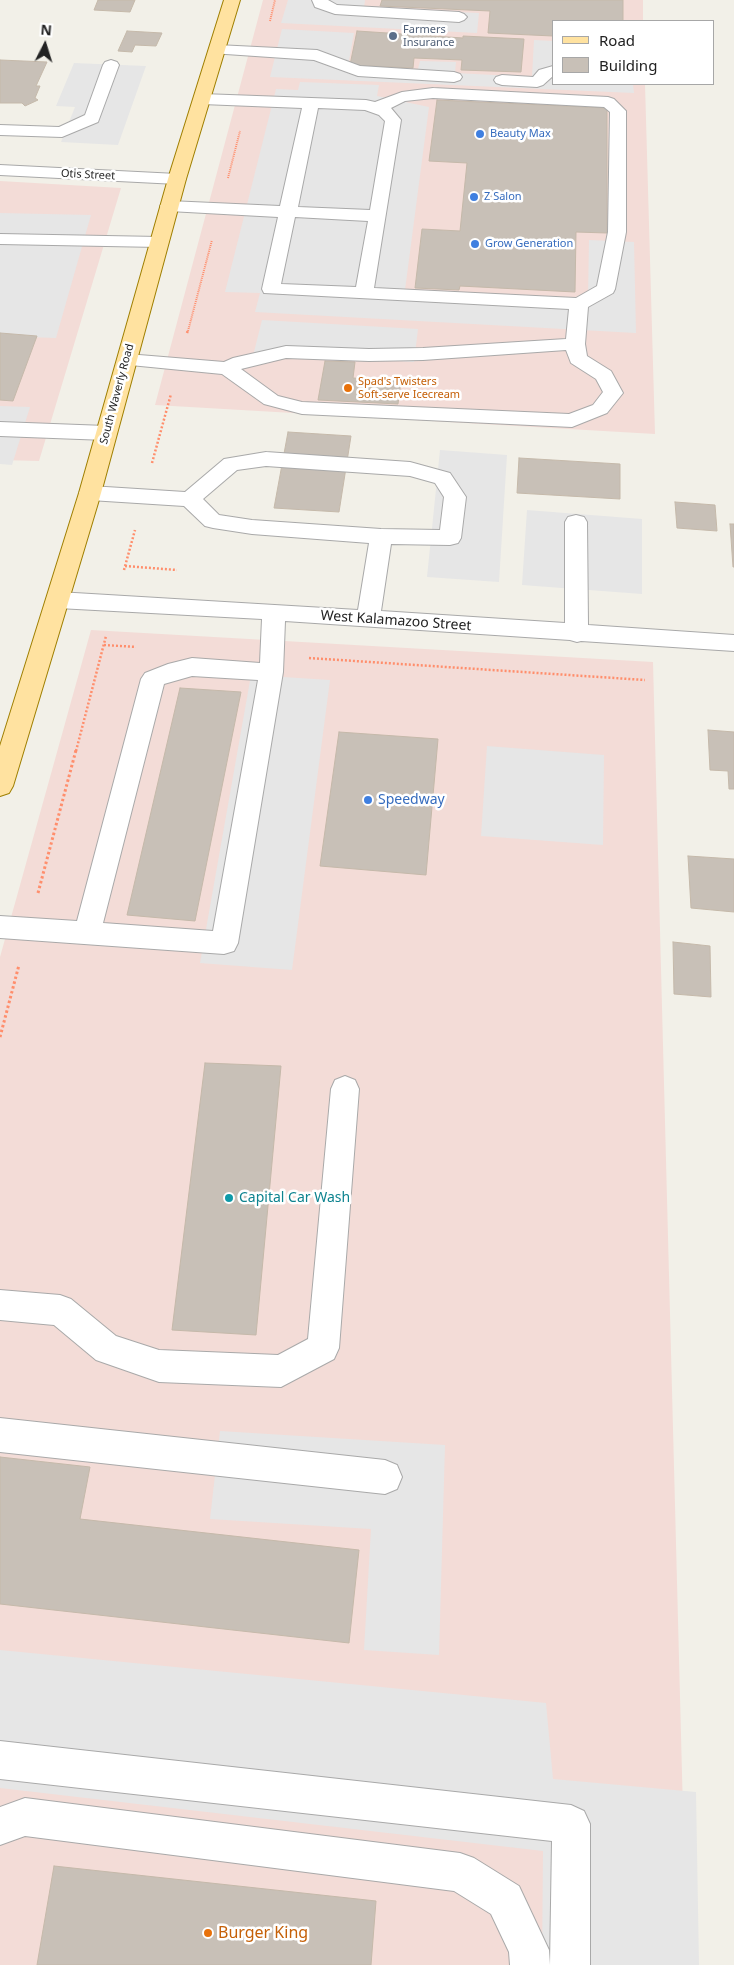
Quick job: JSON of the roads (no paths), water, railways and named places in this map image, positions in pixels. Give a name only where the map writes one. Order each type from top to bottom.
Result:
[{"type":"main road","name":"South Waverly Road","points":[[0,786],[90,493],[169,206],[232,0]]},
{"type":"street","points":[[320,0],[320,4],[335,10],[459,17]]},
{"type":"street","points":[[217,50],[317,55],[358,71],[469,78]]},
{"type":"street","points":[[0,130],[62,132],[92,118],[112,65]]},
{"type":"street","points":[[489,79],[537,82],[545,73],[552,71]]},
{"type":"street","points":[[310,103],[271,289],[579,304],[606,289],[618,232],[618,111],[608,102],[433,93],[402,97],[378,107]]},
{"type":"street","points":[[202,99],[366,105],[378,107],[385,111],[393,120],[364,294]]},
{"type":"street","name":"Otis Street","points":[[0,170],[177,179]]},
{"type":"street","points":[[169,206],[378,216]]},
{"type":"street","points":[[0,240],[159,242]]},
{"type":"street","points":[[577,351],[579,304]]},
{"type":"street","points":[[234,365],[271,400],[302,408],[572,421],[600,409],[613,394],[604,375],[577,351]]},
{"type":"street","points":[[127,360],[402,372],[577,351]]},
{"type":"street","points":[[0,429],[106,433]]},
{"type":"street","points":[[90,493],[190,499],[213,520],[252,527],[381,536],[450,538],[455,497],[443,478],[410,469],[266,459],[230,464],[190,499]]},
{"type":"street","points":[[576,522],[577,634]]},
{"type":"street","points":[[368,618],[381,536]]},
{"type":"street","name":"West Kalamazoo Street","points":[[58,600],[274,612],[577,634],[734,643]]},
{"type":"street","points":[[0,927],[224,943],[271,664],[274,612]]},
{"type":"street","points":[[87,933],[153,679],[176,670],[271,664]]},
{"type":"street","points":[[0,1305],[60,1310],[107,1349],[159,1366],[281,1371],[323,1348],[345,1089]]},
{"type":"street","points":[[0,1435],[385,1477]]},
{"type":"street","points":[[0,1760],[571,1824],[570,1965]]},
{"type":"street","points":[[0,1826],[25,1817],[460,1872],[505,1900],[529,1950],[530,1965]]},
{"type":"place","name":"Farmers Insurance","points":[[393,36]]},
{"type":"place","name":"Beauty Max","points":[[480,134]]},
{"type":"place","name":"Z Salon","points":[[474,197]]},
{"type":"place","name":"Grow Generation","points":[[475,244]]},
{"type":"place","name":"Spad's Twisters Soft-serve Icecream","points":[[348,388]]},
{"type":"place","name":"Speedway","points":[[368,800]]},
{"type":"place","name":"Capital Car Wash","points":[[229,1198]]},
{"type":"place","name":"Burger King","points":[[208,1933]]}]
